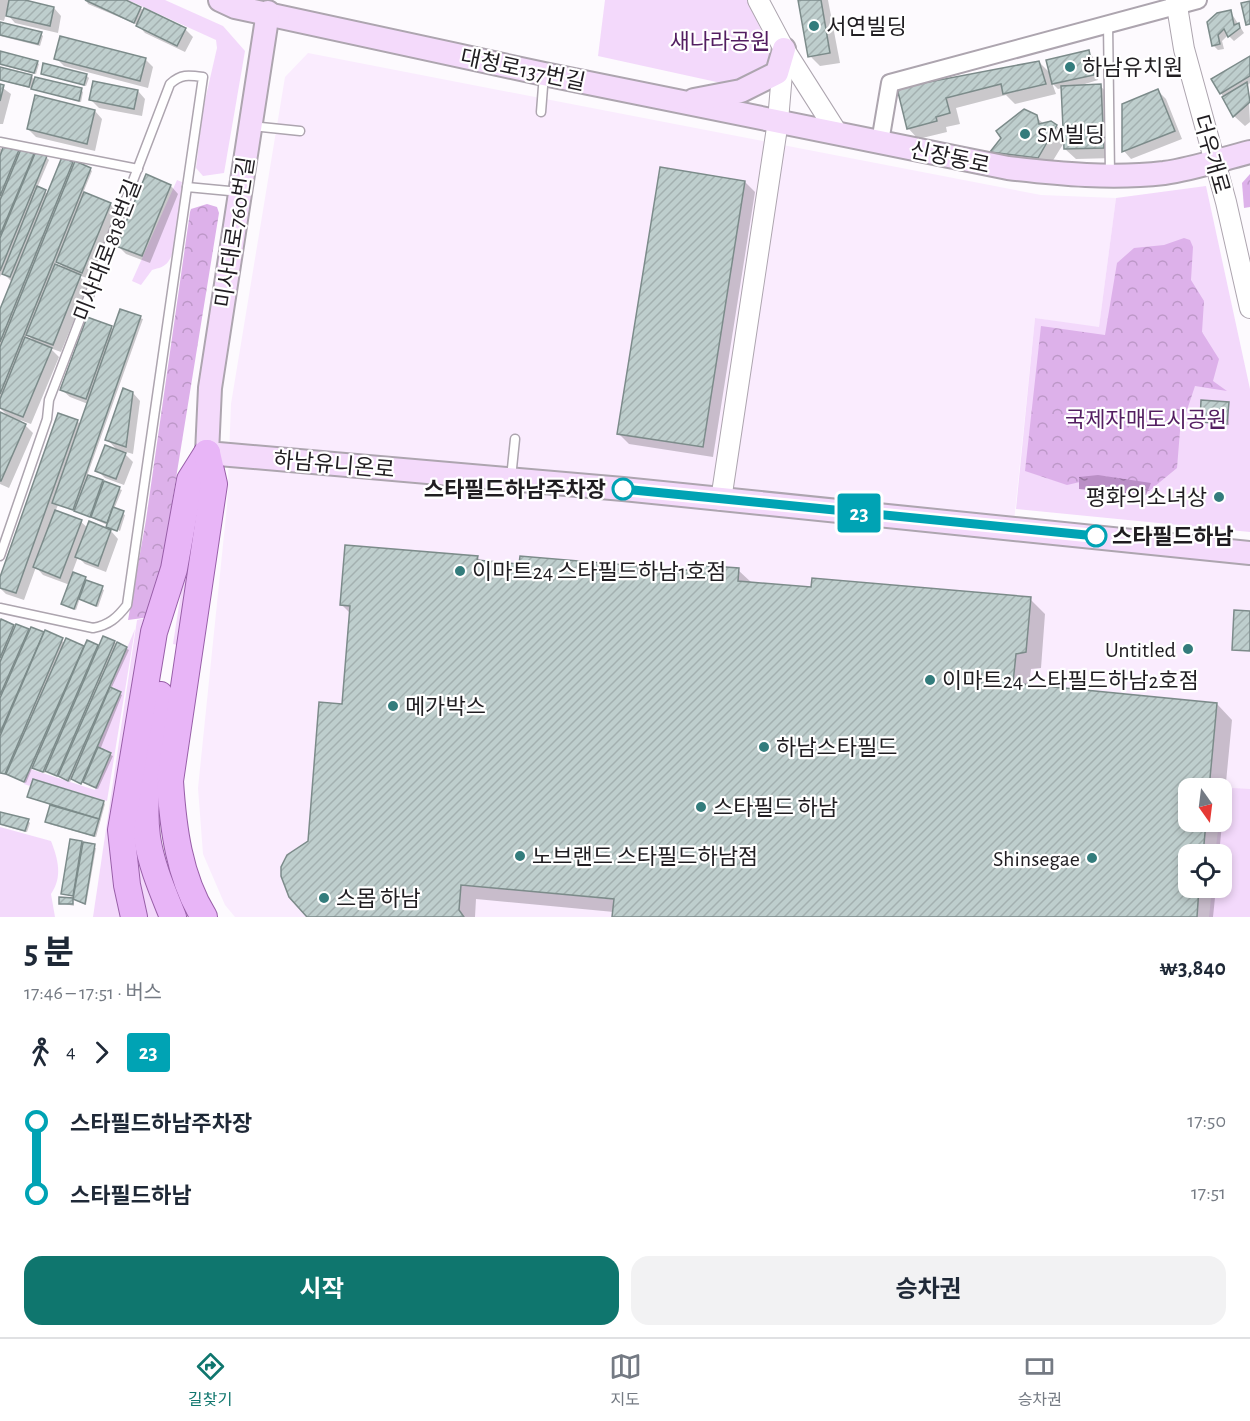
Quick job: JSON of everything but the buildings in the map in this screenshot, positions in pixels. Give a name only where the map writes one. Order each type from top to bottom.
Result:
[{"type":"main road","name":"대청로137번길","points":[[220,0],[235,6],[262,6],[544,74],[778,121]]},
{"type":"main road","name":"미사대로760번길","points":[[207,453],[210,388],[250,126],[262,6]]},
{"type":"main road","points":[[683,102],[741,91],[777,73],[784,49]]},
{"type":"main road","name":"신장동로","points":[[778,121],[1008,168],[1060,174],[1110,176],[1166,173],[1250,152]]},
{"type":"main road","points":[[172,917],[159,882],[147,838],[147,800],[174,569],[190,480],[207,453]]},
{"type":"main road","points":[[204,917],[183,866],[173,826],[170,781],[214,484],[207,453]]},
{"type":"main road","name":"하남유니온로","points":[[207,453],[511,479],[1250,553]]},
{"type":"main road","points":[[134,917],[127,885],[121,830],[154,633],[174,569]]},
{"type":"street","points":[[758,0],[784,49],[838,134]]},
{"type":"street","points":[[880,142],[890,83],[1177,3],[1198,0]]},
{"type":"street","name":"더우개로","points":[[1177,3],[1184,50],[1215,161],[1250,308]]},
{"type":"street","points":[[721,500],[778,121],[784,49]]},
{"type":"lane","points":[[1108,22],[1110,176]]},
{"type":"lane","points":[[541,112],[544,74]]},
{"type":"lane","name":"미사대로818번길","points":[[0,556],[47,419],[49,400],[170,84],[179,76],[202,77],[127,605],[118,618],[106,625],[93,628],[0,608]]},
{"type":"lane","points":[[250,126],[300,131]]},
{"type":"lane","points":[[0,142],[138,169]]},
{"type":"lane","points":[[187,187],[240,192]]},
{"type":"lane","points":[[511,479],[515,439]]},
{"type":"shaded area","points":[[308,53],[1041,195],[1116,198],[1099,328],[1035,318],[1012,541],[1250,565],[1250,917],[235,917],[225,905],[203,854],[198,788],[227,506],[231,404],[285,77]]},
{"type":"green space","points":[[128,0],[165,0],[223,26],[245,51],[224,173],[203,176],[196,168],[203,109],[217,48],[216,40]]},
{"type":"green space","name":"새나라공원","points":[[605,0],[747,0],[777,63],[753,90],[598,56]]},
{"type":"green space","points":[[1250,174],[1250,207],[1244,208],[1242,183]]},
{"type":"green space","points":[[177,180],[182,182],[172,255],[165,265],[152,270],[141,285],[132,281]]},
{"type":"green space","name":"국제자매도시공원","points":[[1206,186],[1250,389],[1250,532],[1016,509],[1035,318],[1099,327],[1116,198]]},
{"type":"green space","points":[[207,204],[217,207],[219,213],[160,577],[150,617],[128,620],[146,520],[190,212],[191,209]]},
{"type":"green space","points":[[1184,238],[1190,240],[1193,247],[1191,280],[1204,301],[1202,332],[1219,359],[1213,381],[1227,391],[1195,386],[1180,431],[1177,468],[1149,491],[1125,490],[1106,476],[1067,485],[1025,471],[1041,326],[1105,335],[1117,263],[1134,248],[1164,245]]},
{"type":"green space","points":[[199,491],[177,645],[173,644],[194,509]]},
{"type":"green space","points":[[150,617],[126,917],[93,917],[137,620]]},
{"type":"green space","points":[[135,629],[107,801],[33,779],[30,786],[24,784],[30,769],[95,790],[112,753],[98,746],[121,692],[111,686]]},
{"type":"green space","points":[[140,781],[164,917],[142,917],[132,871]]},
{"type":"green space","points":[[1232,788],[1250,789],[1250,917],[1209,917],[1211,898],[1232,898],[1232,844],[1216,844],[1218,832],[1232,832]]},
{"type":"green space","points":[[0,827],[51,841],[58,868],[57,881],[51,894],[55,917],[0,917]]},
{"type":"water","points":[[1098,475],[1151,483],[1146,495],[1079,489],[1079,477]]},
{"type":"bus line","name":"23","points":[[623,489],[1096,536]]},
{"type":"place","name":"서연빌딩","points":[[814,26]]},
{"type":"place","name":"하남유치원","points":[[1070,67]]},
{"type":"place","name":"SM빌딩","points":[[1025,134]]},
{"type":"place","name":"스타필드하남주차장","points":[[623,489]]},
{"type":"place","name":"평화의소녀상","points":[[1219,497]]},
{"type":"place","name":"스타필드하남","points":[[1096,536]]},
{"type":"place","name":"이마트24 스타필드하남1호점","points":[[460,571]]},
{"type":"place","name":"Untitled","points":[[1188,649]]},
{"type":"place","name":"이마트24 스타필드하남2호점","points":[[930,680]]},
{"type":"place","name":"메가박스","points":[[393,706]]},
{"type":"place","name":"하남스타필드","points":[[764,747]]},
{"type":"place","name":"스타필드 하남","points":[[701,807]]},
{"type":"place","name":"노브랜드 스타필드하남점","points":[[520,856]]},
{"type":"place","name":"Shinsegae","points":[[1092,858]]},
{"type":"place","name":"스몹 하남","points":[[324,898]]}]
